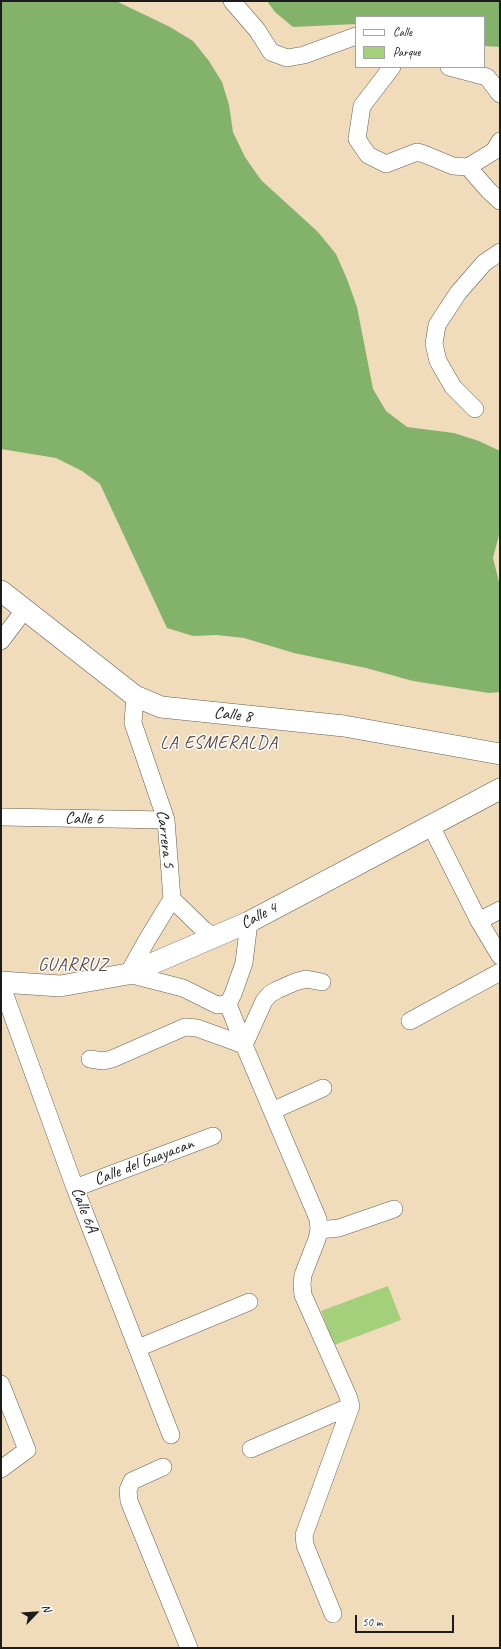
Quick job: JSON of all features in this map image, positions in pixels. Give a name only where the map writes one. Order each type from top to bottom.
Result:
[{"type":"main road","name":"Calle 8","points":[[1,591],[135,696],[161,707],[344,726],[500,754]]},
{"type":"main road","name":"Calle 4","points":[[1,983],[60,986],[128,974],[176,955],[249,922],[500,790]]},
{"type":"street","points":[[232,1],[257,30],[271,52],[287,58],[304,55],[355,36]]},
{"type":"street","points":[[391,68],[362,106],[357,139],[368,155],[386,164],[417,152],[453,166],[468,167],[494,151],[500,141]]},
{"type":"street","points":[[453,68],[486,77],[500,94]]},
{"type":"street","points":[[468,167],[500,201]]},
{"type":"street","points":[[475,409],[453,387],[438,361],[434,344],[437,325],[458,292],[484,263],[500,252]]},
{"type":"street","points":[[1,641],[25,609]]},
{"type":"street","name":"Carrera 5","points":[[135,696],[133,723],[166,820],[172,899]]},
{"type":"street","name":"Calle 6","points":[[1,817],[166,820]]},
{"type":"street","points":[[431,826],[479,921],[500,956]]},
{"type":"street","points":[[213,937],[172,899],[146,940],[128,974],[183,988],[217,1005],[228,1004]]},
{"type":"street","points":[[479,921],[500,910]]},
{"type":"street","points":[[249,922],[244,963],[228,1004],[318,1219],[319,1230],[317,1239],[303,1275],[303,1294],[351,1406],[304,1535],[305,1545],[333,1614]]},
{"type":"street","points":[[410,1021],[500,972]]},
{"type":"street","points":[[244,1045],[264,1001],[270,994],[295,982],[306,980],[322,982]]},
{"type":"street","name":"Calle 6A","points":[[1,983],[75,1188],[171,1435]]},
{"type":"street","points":[[90,1059],[103,1061],[112,1059],[185,1027],[196,1028],[244,1045]]},
{"type":"street","points":[[272,1111],[324,1088]]},
{"type":"street","name":"Calle del Guayacan","points":[[75,1188],[213,1136]]},
{"type":"street","points":[[319,1230],[338,1228],[394,1209]]},
{"type":"street","points":[[138,1348],[249,1302]]},
{"type":"street","points":[[1,1384],[28,1450],[1,1469]]},
{"type":"street","points":[[251,1449],[351,1406]]},
{"type":"street","points":[[163,1467],[132,1481],[128,1490],[128,1501],[189,1648]]},
{"type":"green space","points":[[1,1],[116,1],[170,27],[193,41],[209,61],[222,82],[229,105],[233,132],[245,157],[261,180],[318,232],[336,254],[357,307],[373,389],[386,411],[407,427],[454,433],[479,441],[500,451],[500,531],[493,558],[500,586],[500,692],[489,693],[413,681],[366,668],[294,653],[244,638],[217,635],[193,636],[167,628],[100,484],[82,471],[56,458],[1,449]]},
{"type":"green space","points":[[267,1],[500,1],[500,47],[485,46],[485,16],[355,16],[355,24],[293,27],[275,12]]},
{"type":"green space","points":[[388,1286],[401,1320],[334,1345],[321,1311]]},
{"type":"district","name":"LA ESMERALDA","points":[[219,743]]},
{"type":"district","name":"GUARRUZ","points":[[73,965]]}]
